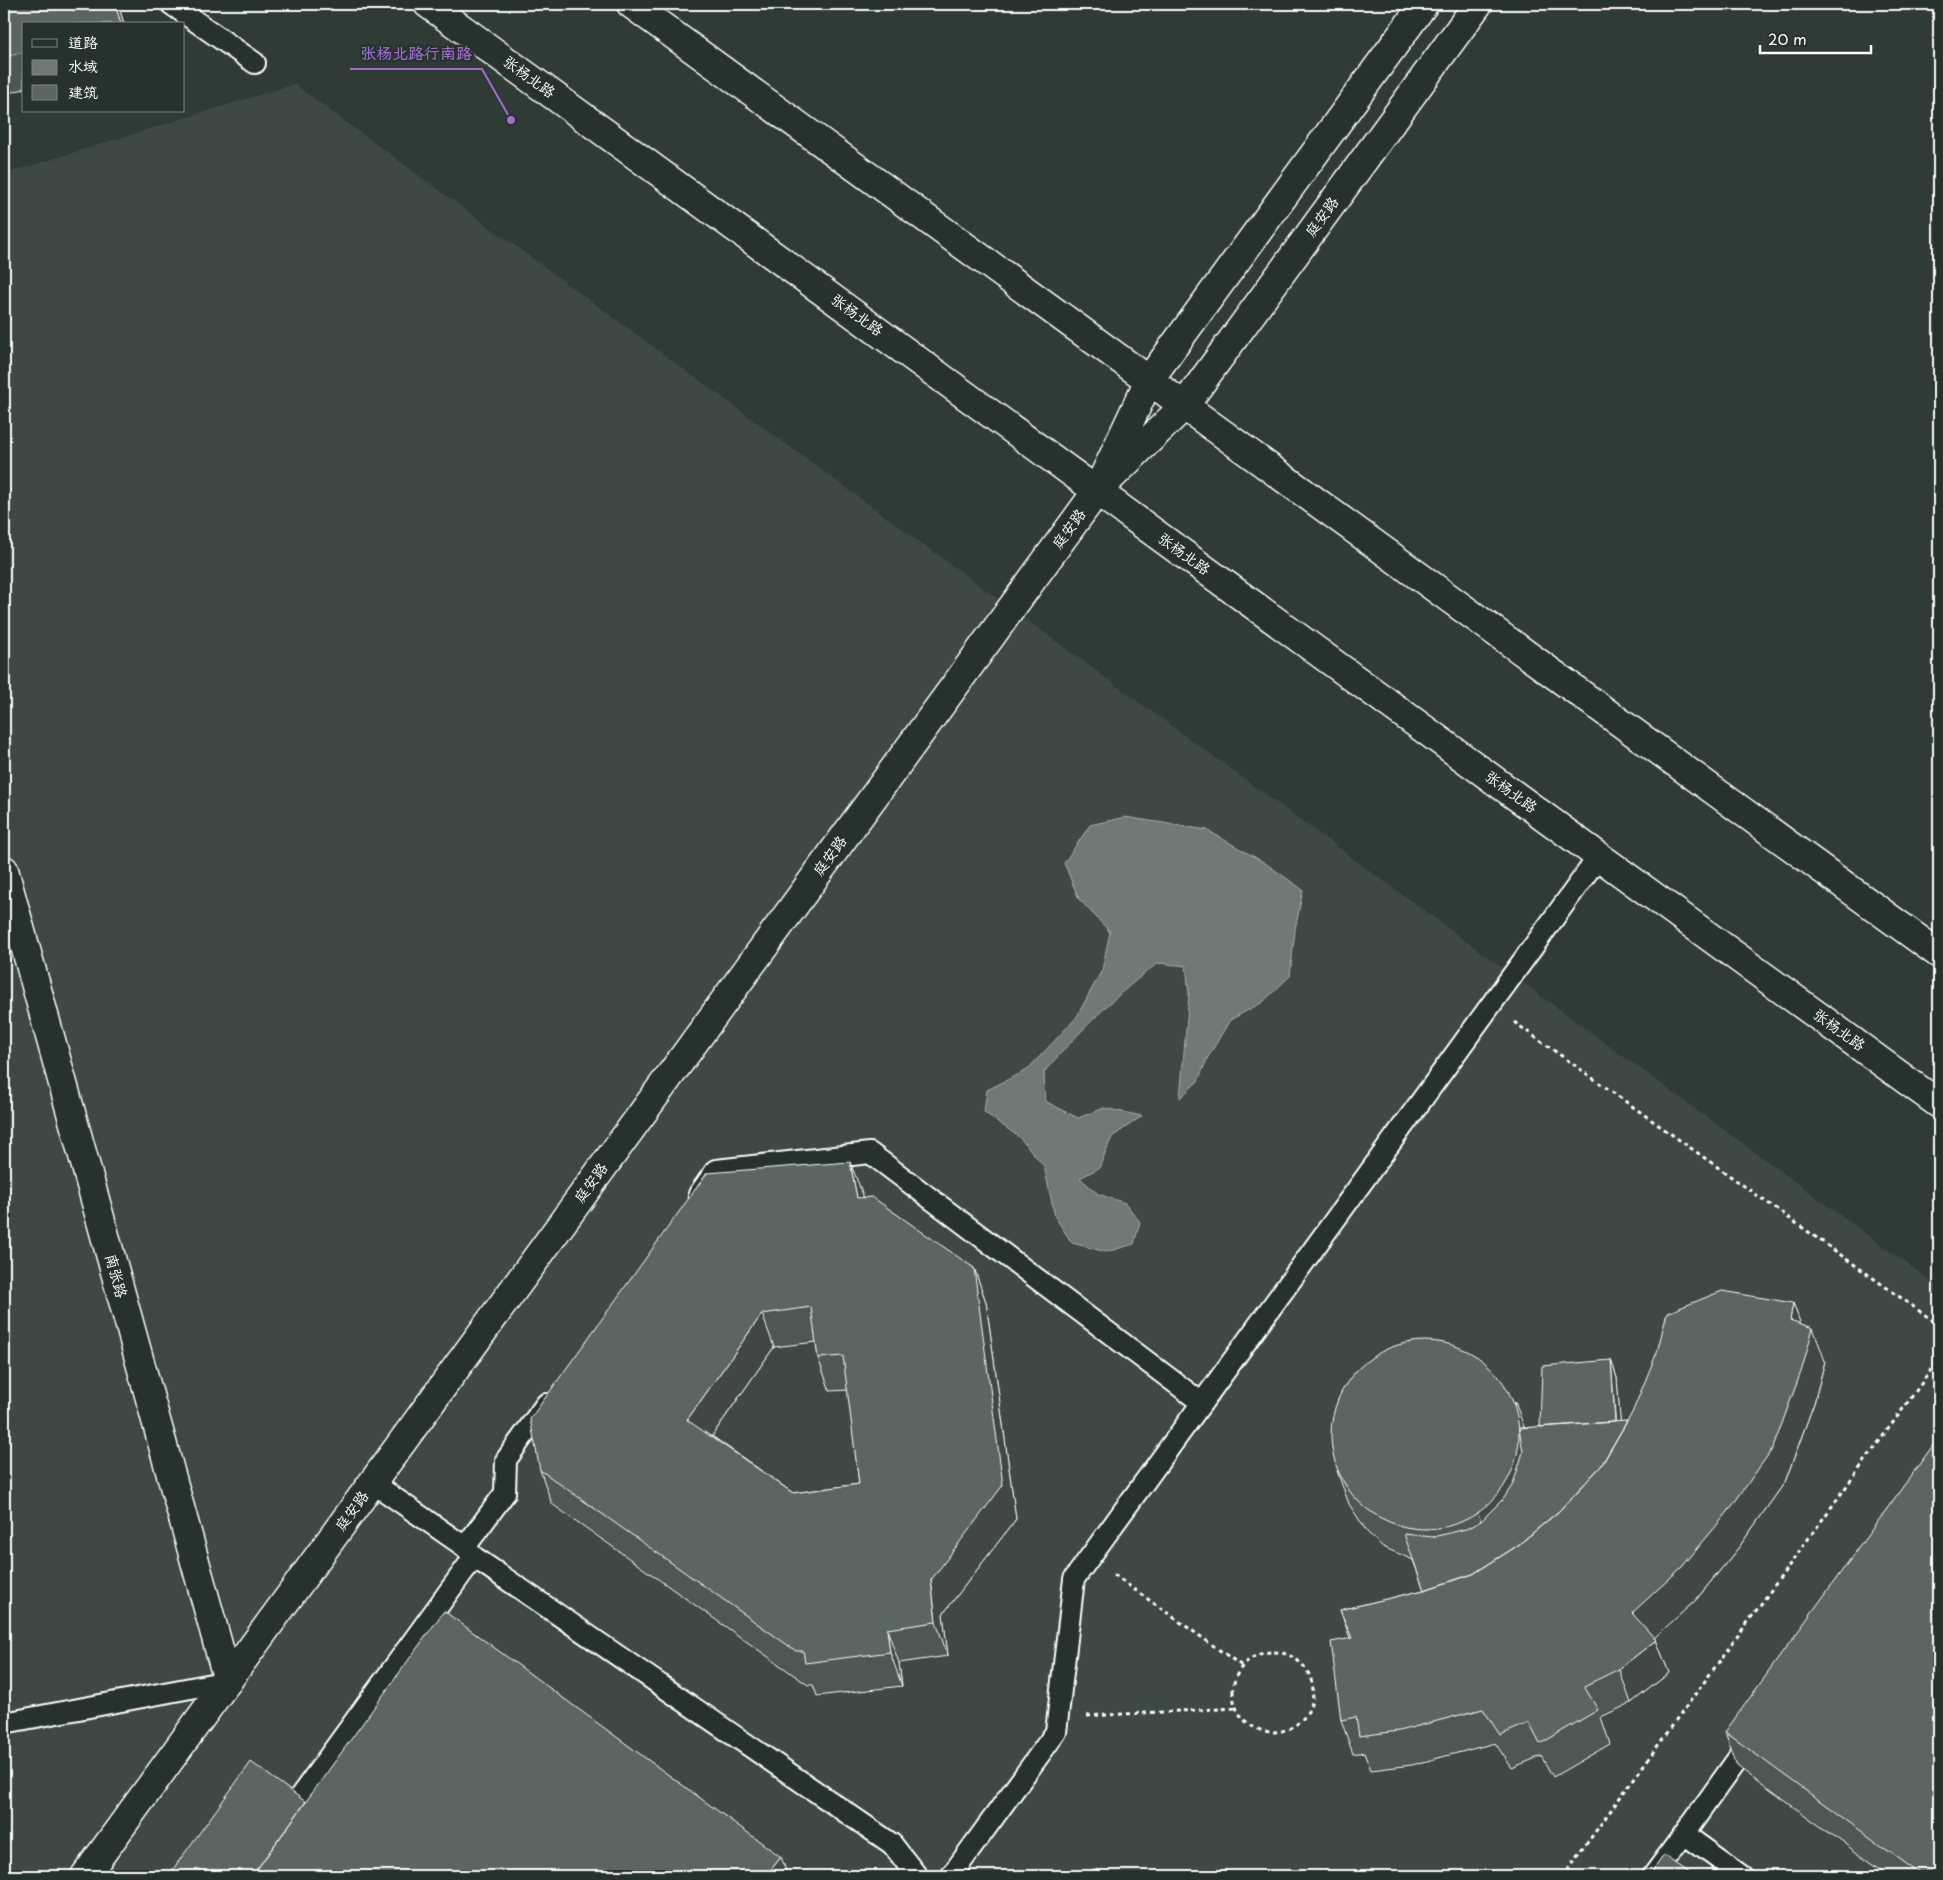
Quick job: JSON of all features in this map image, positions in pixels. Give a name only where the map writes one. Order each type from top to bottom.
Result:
[{"type":"street","name":"张杨北路","points":[[428,4],[1939,1104]]},
{"type":"street","points":[[631,4],[1939,954]]},
{"type":"street","name":"庭安路","points":[[1098,490],[1149,380],[1424,4]]},
{"type":"street","name":"庭安路","points":[[85,1876],[1098,490],[1184,406],[1478,4]]},
{"type":"street","name":"南张路","points":[[4,870],[228,1681]]},
{"type":"lane","points":[[171,4],[255,63]]},
{"type":"lane","points":[[951,1876],[1056,1732],[1074,1579],[1599,856]]},
{"type":"lane","points":[[687,1210],[716,1170],[870,1153],[1202,1403]]},
{"type":"lane","points":[[290,1810],[469,1552],[505,1492],[506,1460],[558,1387]]},
{"type":"lane","points":[[373,1483],[469,1552],[892,1844],[917,1876]]},
{"type":"lane","points":[[4,1723],[228,1681]]},
{"type":"lane","points":[[1653,1876],[1759,1729]]},
{"type":"lane","points":[[1684,1834],[1742,1876]]},
{"type":"path","points":[[1491,1006],[1939,1325],[1937,1362],[1563,1876]]},
{"type":"path","points":[[1090,1557],[1242,1666]]},
{"type":"path","points":[[1265,1652],[1279,1652],[1297,1660],[1306,1670],[1311,1681],[1313,1695],[1309,1708],[1299,1722],[1287,1729],[1265,1731],[1252,1726],[1243,1719],[1236,1708],[1233,1693],[1235,1679],[1242,1666],[1252,1658],[1265,1652]]},
{"type":"path","points":[[1057,1718],[1236,1708]]},
{"type":"shaded area","points":[[294,84],[1939,1287],[1939,1876],[4,1876],[4,174]]},
{"type":"water","points":[[1125,817],[1207,830],[1265,863],[1303,890],[1295,930],[1290,976],[1263,1002],[1230,1020],[1208,1057],[1198,1081],[1180,1098],[1189,994],[1186,966],[1158,963],[1098,1015],[1044,1072],[1045,1101],[1078,1118],[1104,1108],[1142,1116],[1112,1137],[1099,1168],[1080,1178],[1098,1194],[1125,1203],[1140,1222],[1134,1244],[1106,1252],[1072,1243],[1055,1217],[1044,1166],[1019,1137],[984,1112],[987,1090],[1027,1070],[1076,1018],[1102,970],[1110,932],[1079,899],[1064,863],[1090,825]]},
{"type":"building","points":[[4,4],[115,4],[120,22],[22,22],[22,52],[4,57]]},
{"type":"building","points":[[850,1162],[857,1198],[872,1197],[974,1268],[1003,1485],[931,1580],[936,1622],[887,1629],[890,1652],[805,1663],[803,1651],[796,1651],[540,1470],[530,1419],[707,1173]],"holes":[[[811,1307],[818,1358],[843,1356],[859,1484],[793,1493],[687,1420],[762,1314]]]},
{"type":"building","points":[[1722,1291],[1793,1303],[1790,1320],[1813,1328],[1802,1369],[1773,1448],[1727,1513],[1682,1567],[1632,1613],[1656,1640],[1619,1669],[1584,1686],[1598,1710],[1540,1744],[1529,1723],[1500,1735],[1483,1709],[1399,1731],[1359,1736],[1356,1717],[1341,1720],[1331,1642],[1352,1638],[1340,1610],[1424,1590],[1473,1574],[1517,1546],[1559,1511],[1601,1466],[1632,1413],[1657,1352],[1667,1313]]},
{"type":"building","points":[[1416,1341],[1434,1341],[1452,1345],[1469,1352],[1485,1362],[1498,1375],[1512,1399],[1519,1426],[1519,1444],[1512,1471],[1498,1495],[1485,1508],[1469,1518],[1452,1525],[1434,1529],[1416,1529],[1398,1525],[1381,1518],[1365,1508],[1352,1495],[1342,1479],[1335,1462],[1331,1444],[1331,1426],[1335,1408],[1342,1391],[1352,1375],[1365,1362],[1381,1352],[1398,1345]]},
{"type":"building","points":[[1611,1360],[1615,1422],[1540,1427],[1542,1366]]},
{"type":"building","points":[[1627,1421],[1601,1466],[1559,1511],[1517,1546],[1473,1574],[1424,1590],[1404,1534],[1433,1537],[1466,1529],[1481,1521],[1504,1498],[1513,1484],[1523,1452],[1519,1428]]},
{"type":"building","points":[[1939,1437],[1939,1876],[1923,1876],[1725,1732]]},
{"type":"building","points":[[444,1611],[781,1857],[766,1876],[252,1876]]},
{"type":"building","points":[[251,1762],[306,1802],[252,1876],[168,1876]]},
{"type":"building","points":[[1664,1855],[1694,1876],[1649,1876]]},
{"type":"place","name":"张杨北路行南路","points":[[511,120]]}]
